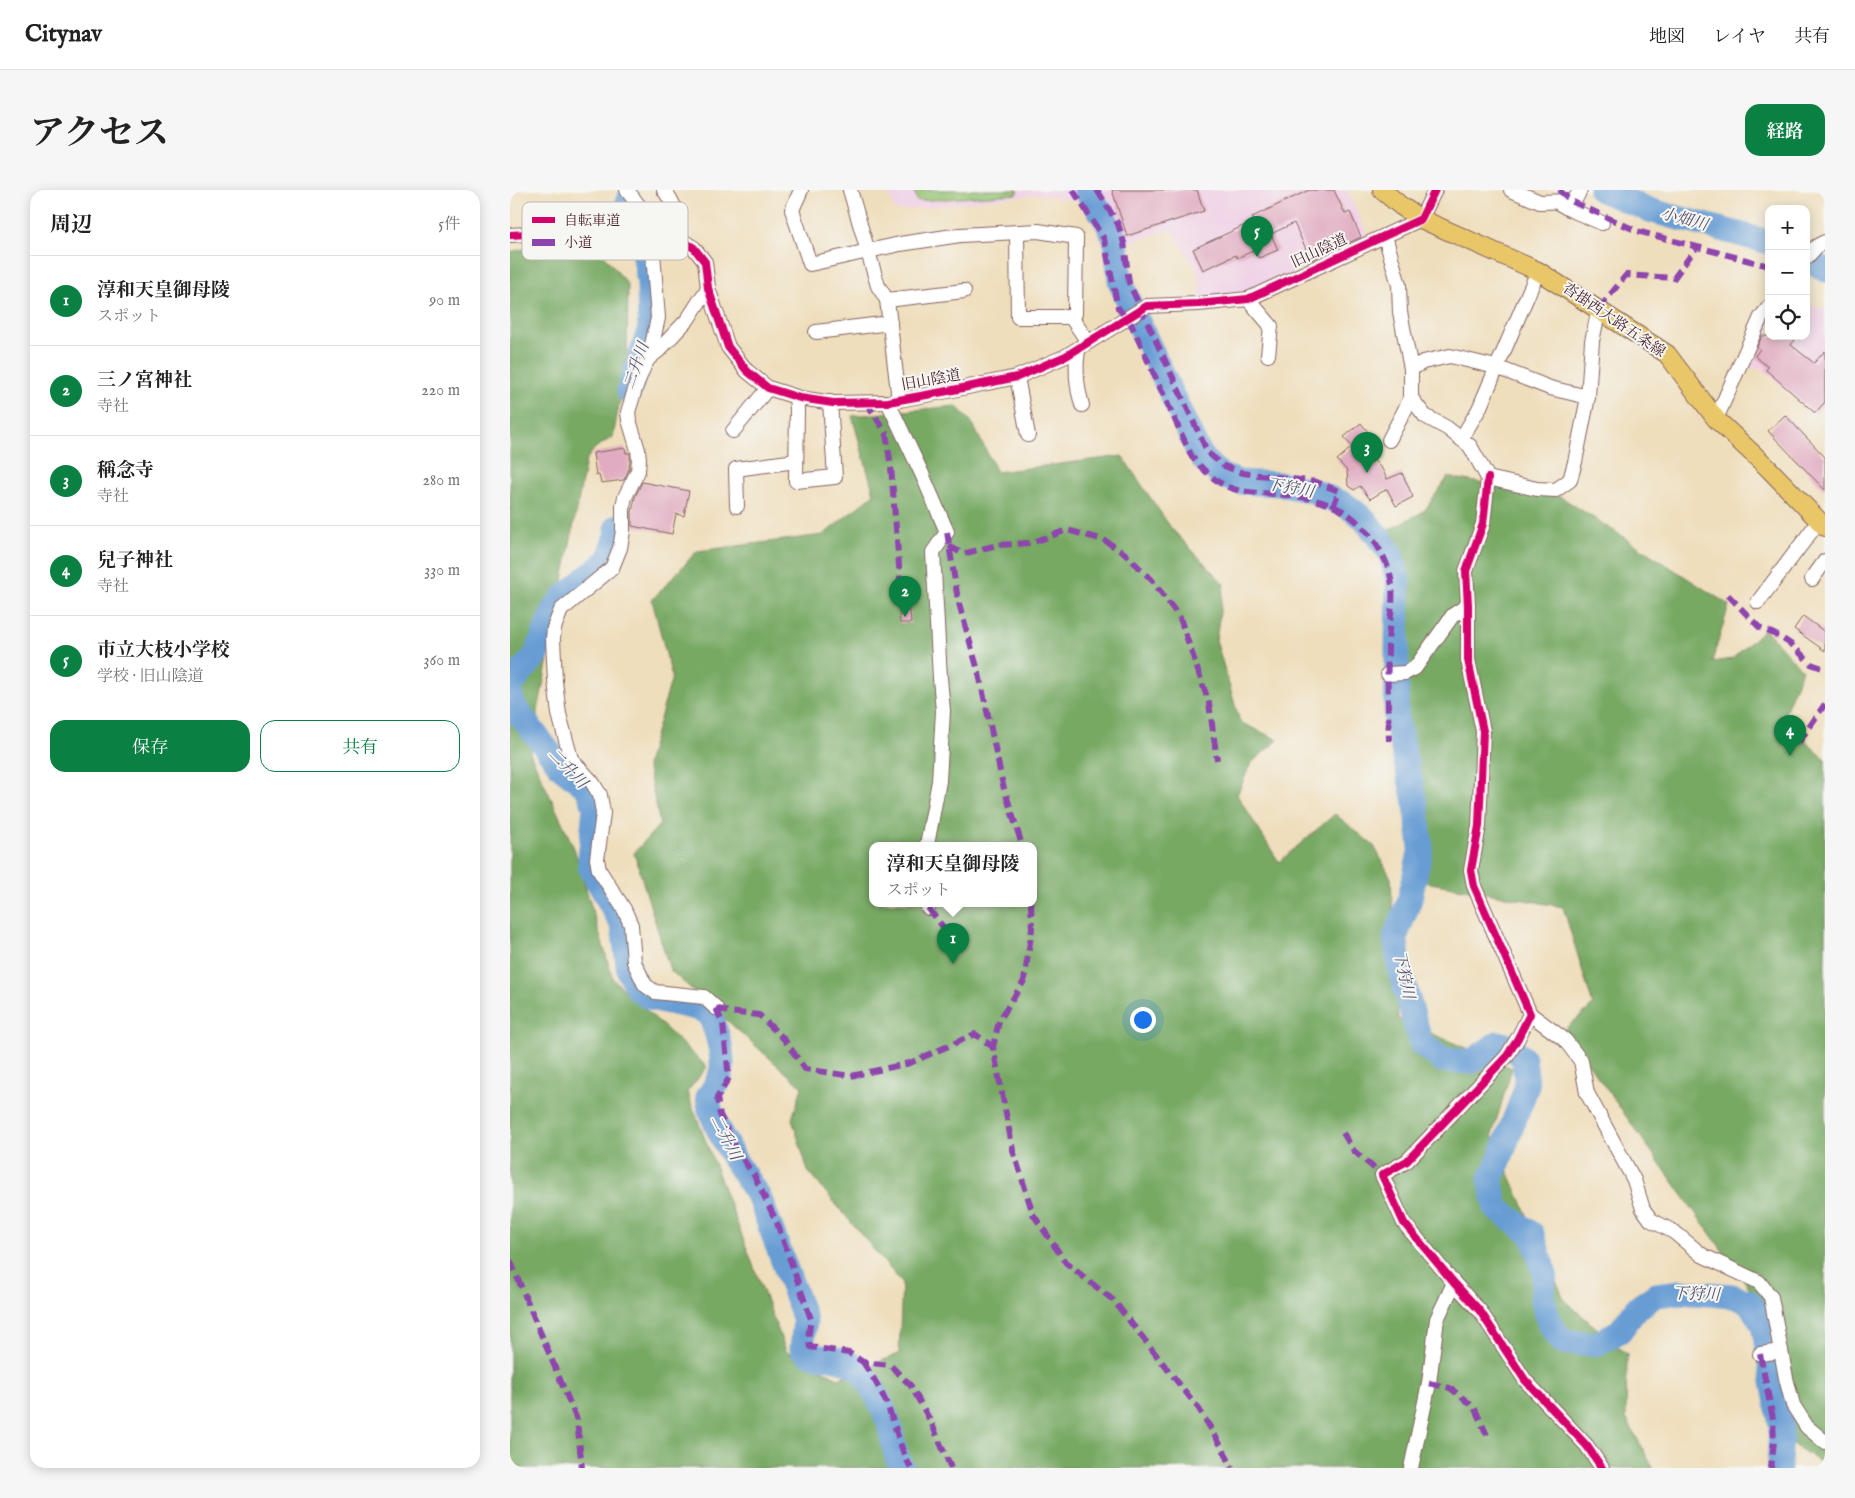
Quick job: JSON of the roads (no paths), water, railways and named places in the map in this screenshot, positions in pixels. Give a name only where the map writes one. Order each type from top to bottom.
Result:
[{"type":"main road","name":"沓掛西大路五条線","points":[[1382,190],[1401,206],[1421,219],[1538,270],[1668,354],[1716,420],[1768,468],[1822,524]]},
{"type":"street","points":[[627,190],[636,202]]},
{"type":"street","points":[[664,190],[673,202]]},
{"type":"street","points":[[801,190],[792,210],[810,264],[900,244],[960,235],[1038,231],[1076,237],[1075,314],[1071,318],[1018,317],[1017,233]]},
{"type":"street","points":[[850,190],[878,286],[888,300],[893,401],[946,532],[933,552],[943,711],[939,781],[928,842]]},
{"type":"street","points":[[1421,219],[1436,190]]},
{"type":"street","points":[[1511,190],[1540,202],[1571,201],[1578,194]]},
{"type":"street","points":[[1557,202],[1591,223]]},
{"type":"street","name":"旧山陰道","points":[[688,244],[694,248],[705,262],[708,288],[728,347],[747,371],[768,388],[796,397],[830,402],[893,401],[1017,376],[1066,356],[1147,306],[1198,304],[1248,299],[1421,219]]},
{"type":"street","points":[[1385,236],[1399,285],[1400,312],[1411,369],[1411,398],[1389,440]]},
{"type":"street","points":[[1810,254],[1821,244]]},
{"type":"street","points":[[652,260],[658,318],[649,358],[637,383],[628,412],[638,450],[638,471],[625,497],[623,506],[624,531],[612,568],[561,610],[554,628],[554,681],[559,714],[571,759],[592,782],[600,795],[603,813],[597,859],[599,870],[624,909],[631,925],[634,962],[645,985],[655,992],[704,997],[716,1008]]},
{"type":"street","points":[[1461,439],[1479,409],[1538,270]]},
{"type":"street","points":[[649,358],[688,319],[708,288]]},
{"type":"street","points":[[888,300],[964,291]]},
{"type":"street","points":[[1248,299],[1270,326],[1268,355]]},
{"type":"street","points":[[1488,478],[1537,489],[1556,490],[1570,480],[1588,397],[1592,341],[1599,310]]},
{"type":"street","points":[[1716,420],[1761,317],[1765,312]]},
{"type":"street","points":[[1071,318],[1083,345],[1075,368],[1082,405]]},
{"type":"street","points":[[816,332],[890,323]]},
{"type":"street","points":[[1411,369],[1423,362],[1450,356],[1496,367],[1550,388],[1588,397]]},
{"type":"street","points":[[1017,376],[1028,435]]},
{"type":"street","points":[[733,431],[768,388]]},
{"type":"street","points":[[796,397],[796,481],[835,477],[830,402]]},
{"type":"street","points":[[1411,398],[1426,416],[1447,428],[1470,446],[1488,478],[1483,524],[1466,571],[1468,660],[1482,731],[1480,826],[1471,870],[1474,886],[1530,1014],[1565,1040],[1581,1061],[1587,1093],[1634,1180],[1643,1209],[1651,1220],[1674,1232],[1702,1255],[1760,1282],[1771,1298],[1780,1351],[1793,1405],[1806,1426],[1825,1442]]},
{"type":"street","points":[[737,506],[736,469],[796,462]]},
{"type":"street","points":[[1758,602],[1822,524]]},
{"type":"street","points":[[1812,579],[1825,561]]},
{"type":"street","points":[[1389,674],[1406,674],[1415,668],[1453,615],[1468,605]]},
{"type":"street","points":[[1530,1014],[1507,1056],[1407,1161],[1382,1175],[1404,1223],[1480,1311],[1525,1380],[1587,1446],[1602,1468]]},
{"type":"street","points":[[1411,1468],[1429,1384],[1437,1319],[1454,1283]]},
{"type":"street","points":[[1760,1354],[1780,1351]]},
{"type":"waterway","name":"下狩川","points":[[1086,190],[1106,220],[1116,241],[1120,281],[1196,447],[1205,461],[1222,476],[1240,482],[1279,484],[1313,491],[1346,505],[1365,520],[1390,552],[1398,581],[1396,718],[1416,806],[1421,848],[1409,902],[1395,937],[1400,971],[1421,1043],[1442,1060],[1471,1062],[1498,1043],[1512,1047],[1524,1059],[1527,1086],[1499,1161],[1490,1179],[1496,1208],[1532,1234],[1545,1274],[1542,1297],[1550,1325],[1563,1342],[1596,1344],[1620,1331],[1636,1309],[1656,1295],[1681,1292],[1732,1296],[1749,1302],[1763,1325],[1781,1426],[1779,1468]]},
{"type":"waterway","name":"小畑川","points":[[1601,190],[1652,211],[1765,241]]},
{"type":"waterway","name":"二升川","points":[[629,391],[650,328],[649,283],[645,260]]},
{"type":"waterway","name":"小畑川","points":[[1810,261],[1825,270]]},
{"type":"waterway","name":"二升川","points":[[510,686],[536,655],[552,614],[562,599],[609,559],[617,534],[617,527]]},
{"type":"waterway","name":"二升川","points":[[510,690],[512,704],[561,767],[587,788],[595,807],[590,859],[591,869],[623,926],[629,972],[639,990],[655,999],[696,1008],[709,1013],[718,1040],[722,1061],[722,1068],[717,1083],[708,1097],[710,1110],[734,1159],[760,1199],[805,1320],[802,1348],[814,1355],[846,1362],[861,1372],[874,1390],[885,1414],[902,1468]]},
{"type":"place","name":"市立大枝小学校","points":[[1257,257]]},
{"type":"place","name":"稱念寺","points":[[1367,473]]},
{"type":"place","name":"三ノ宮神社","points":[[905,617]]},
{"type":"place","name":"兒子神社","points":[[1790,756]]},
{"type":"place","name":"淳和天皇御母陵","points":[[953,964]]}]
